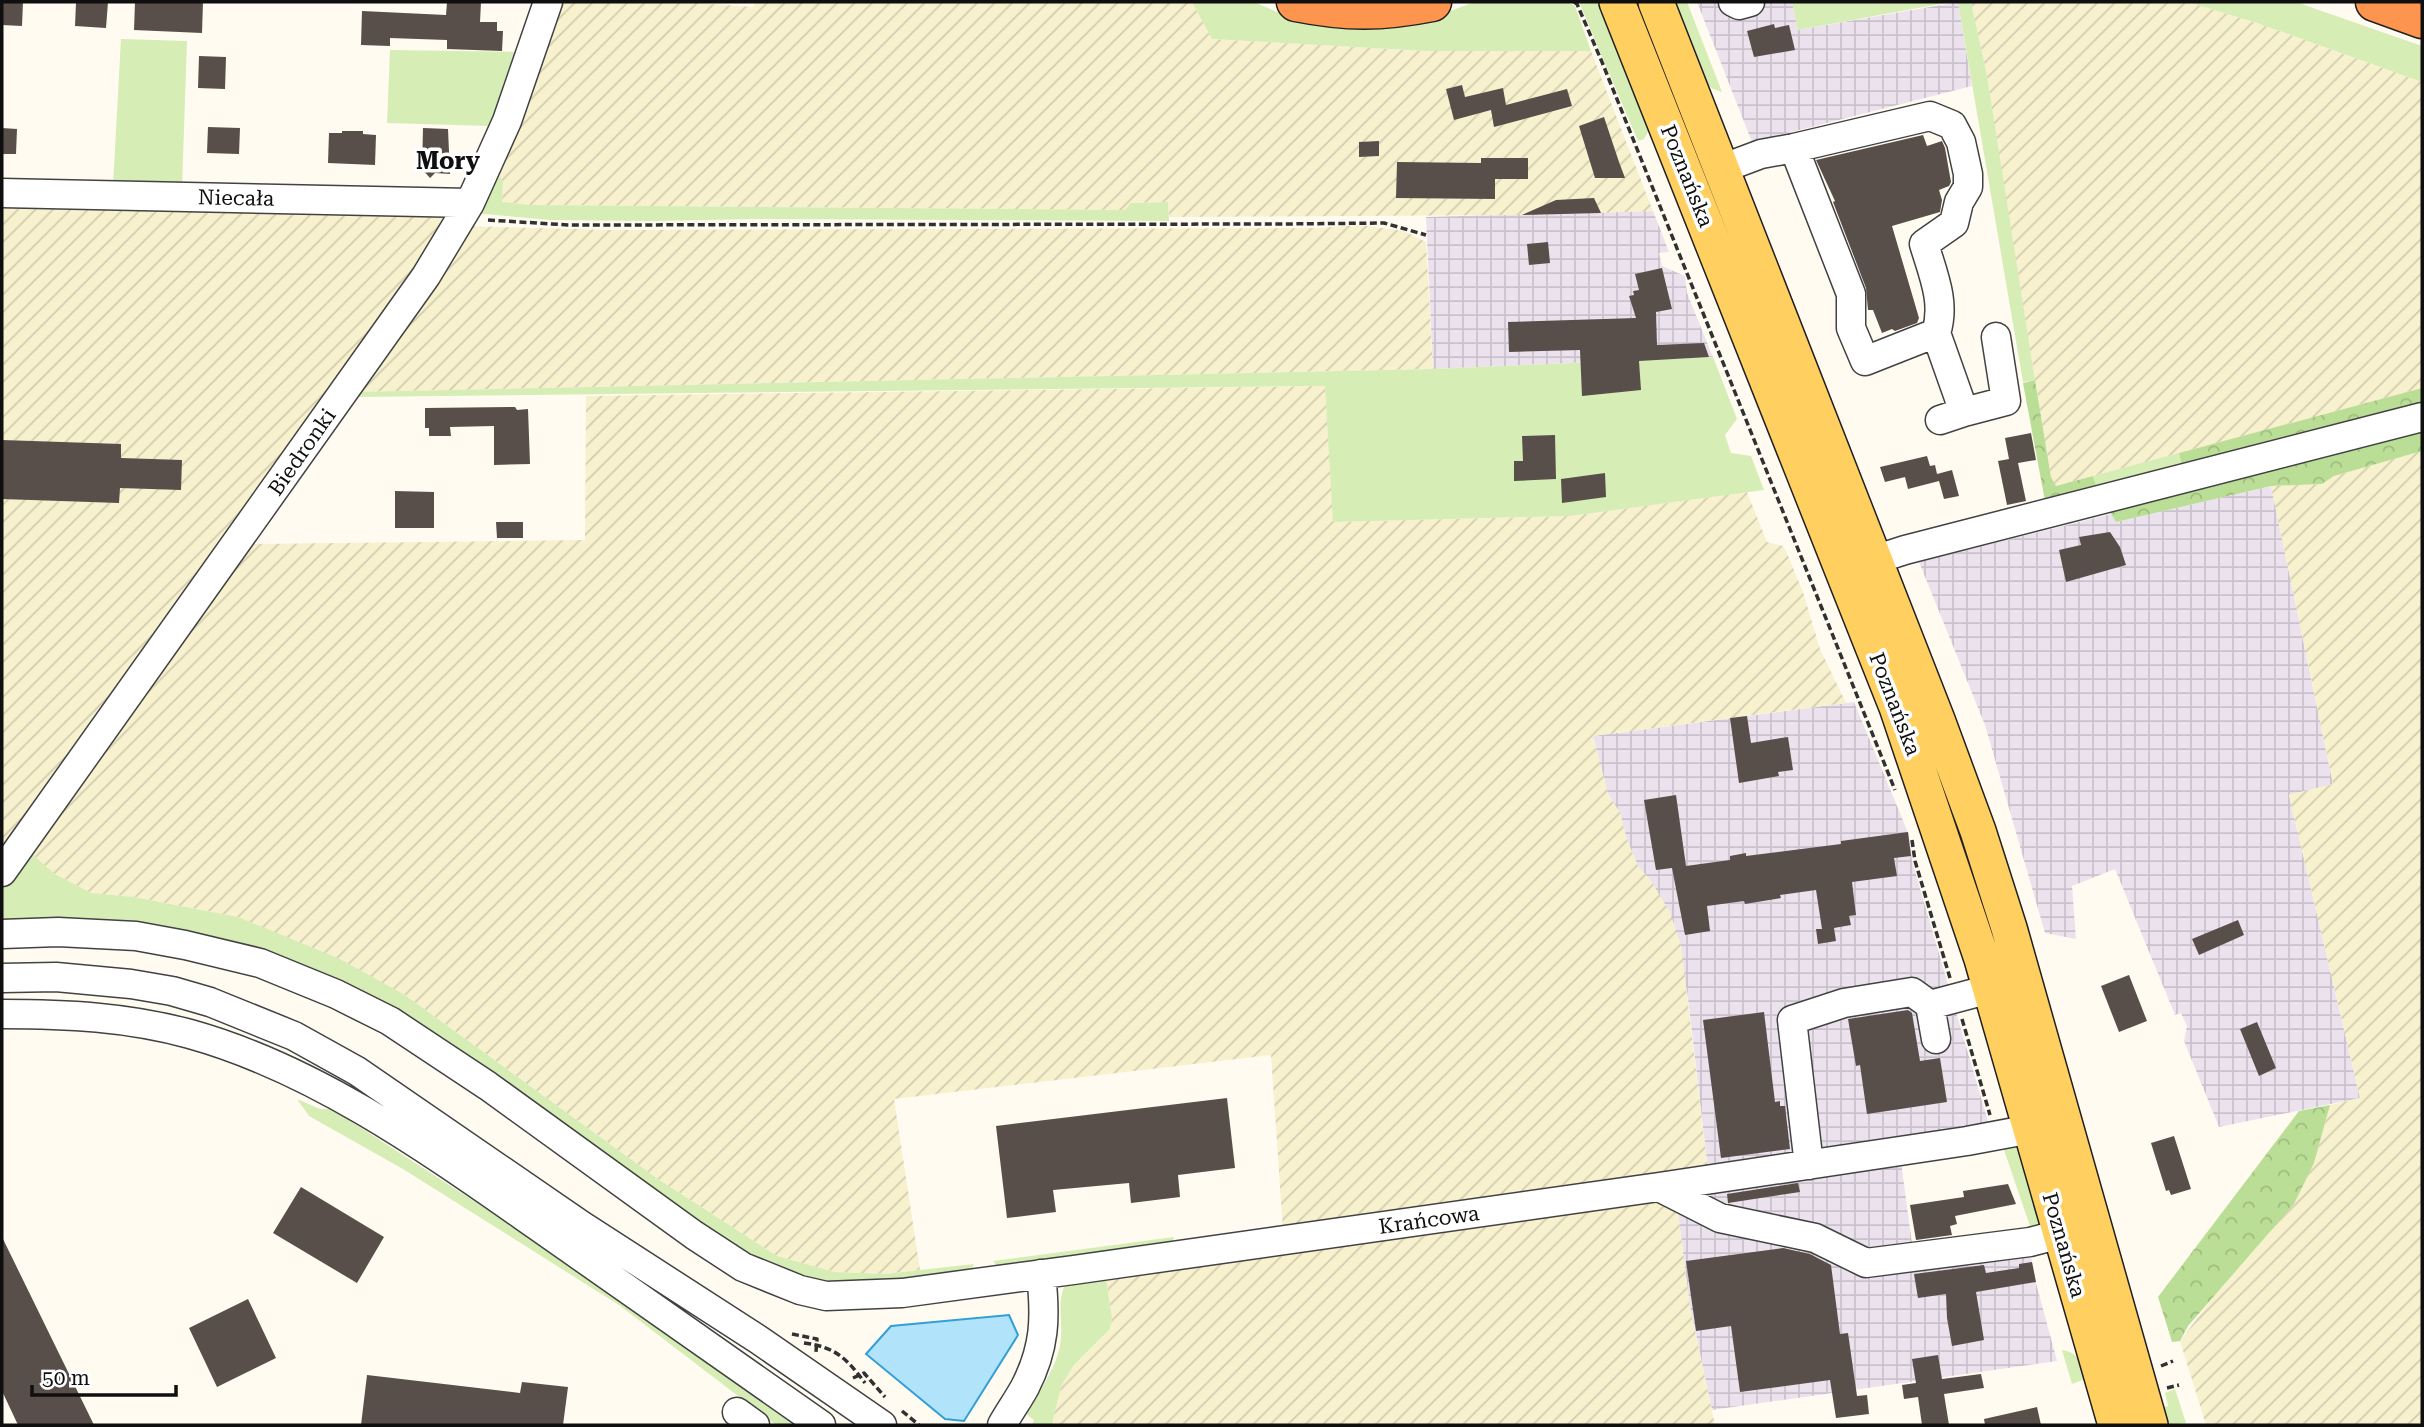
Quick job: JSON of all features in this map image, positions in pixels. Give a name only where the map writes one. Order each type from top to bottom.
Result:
[{"type":"highway","points":[[1296,2],[1340,10],[1369,11],[1432,2]]},
{"type":"highway","points":[[2375,2],[2422,19]]},
{"type":"main road","name":"Poznańska","points":[[1617,2],[1897,707],[1990,989],[2116,1425]]},
{"type":"main road","name":"Poznańska","points":[[1656,2],[1978,831],[2009,928],[2150,1425]]},
{"type":"street","name":"Biedronki","points":[[2,872],[418,287],[466,211],[507,121],[548,2]]},
{"type":"street","points":[[1733,2],[1739,5],[1750,2]]},
{"type":"street","points":[[1721,169],[1761,154],[1930,116],[1952,125],[1961,142],[1968,187],[1959,202],[1954,222],[1924,244],[1940,301],[1941,318],[1936,333],[1952,416],[2006,401],[1996,337]]},
{"type":"street","points":[[1794,148],[1851,294],[1851,328],[1866,361],[1936,333]]},
{"type":"street","name":"Niecała","points":[[2,194],[466,211]]},
{"type":"street","points":[[1874,560],[2422,416]]},
{"type":"street","name":"Krańcowa","points":[[2,934],[58,932],[136,936],[185,944],[260,964],[336,994],[390,1021],[488,1086],[694,1235],[743,1267],[800,1290],[827,1296],[902,1293],[1041,1274],[1810,1165],[2031,1131],[2065,1122]]},
{"type":"street","points":[[2,978],[56,977],[172,991],[221,1006],[294,1036],[357,1071],[581,1225],[760,1340],[883,1425]]},
{"type":"street","points":[[1810,1165],[1791,1020],[1844,1003],[1912,992],[1943,1002],[1990,989]]},
{"type":"street","points":[[1936,1039],[1943,1002]]},
{"type":"street","points":[[2,1014],[95,1016],[161,1026],[237,1050],[333,1093],[438,1157],[821,1425]]},
{"type":"street","points":[[1658,1187],[1720,1218],[1815,1238],[1866,1263],[2030,1242],[2061,1234]]},
{"type":"street","points":[[1001,1425],[1025,1388],[1041,1350],[1045,1312],[1041,1274]]},
{"type":"path","points":[[1574,2],[1602,62],[1897,795]]},
{"type":"path","points":[[466,211],[568,225],[1359,222],[1384,223],[1426,235]]},
{"type":"path","points":[[1912,836],[1943,1002],[1997,1136]]},
{"type":"shaded area","points":[[555,2],[681,2],[754,7],[754,2],[1192,2],[1212,39],[1427,51],[1591,51],[1653,211],[1536,215],[1169,217],[1168,202],[1131,203],[1125,210],[531,205],[502,202],[503,182],[497,173]]},
{"type":"shaded area","points":[[1697,2],[1792,2],[1798,30],[1958,2],[1972,86],[1752,142]]},
{"type":"shaded area","points":[[1971,2],[2188,2],[2257,23],[2422,82],[2422,388],[2056,486],[2051,477],[1987,76]]},
{"type":"shaded area","points":[[2,199],[452,217],[2,857]]},
{"type":"shaded area","points":[[1653,211],[1669,252],[1659,253],[1662,266],[1685,276],[1687,293],[1713,357],[1433,369],[1426,217]]},
{"type":"shaded area","points":[[1361,225],[1404,231],[1426,242],[1433,369],[355,392],[466,226],[611,230],[1319,228]]},
{"type":"shaded area","points":[[1325,386],[1334,522],[1570,516],[1747,492],[1767,542],[1783,546],[1786,551],[1803,592],[1820,649],[1846,703],[1593,736],[1608,794],[1620,813],[1627,840],[1638,866],[1651,881],[1670,912],[1681,945],[1708,1171],[1283,1230],[1271,1055],[894,1099],[920,1270],[885,1274],[835,1272],[777,1256],[658,1179],[405,995],[238,917],[134,897],[91,893],[55,874],[27,850],[251,544],[585,540],[586,396]]},
{"type":"shaded area","points":[[2422,451],[2422,1425],[2206,1425],[2180,1341],[2314,1163],[2330,1105],[2360,1098],[2289,795],[2333,784],[2271,486],[2322,484],[2334,476]]},
{"type":"shaded area","points":[[2271,486],[2333,784],[2289,795],[2360,1098],[2219,1127],[2184,1041],[2187,1026],[2181,1013],[2175,1015],[2115,869],[2072,886],[2076,939],[2045,933],[1985,725],[1919,562],[2111,514],[2116,522]]},
{"type":"shaded area","points":[[1854,702],[1909,835],[1912,861],[1996,1149],[1901,1162],[1915,1266],[2030,1250],[2057,1361],[1712,1410],[1690,1307],[1677,1205],[1710,1187],[1687,990],[1651,881],[1638,866],[1620,813],[1608,794],[1593,736]]},
{"type":"shaded area","points":[[1643,1195],[1677,1205],[1690,1307],[1715,1425],[1052,1425],[1061,1386],[1074,1365],[1110,1329],[1112,1317],[1105,1273]]},
{"type":"green space","points":[[1192,2],[1254,2],[1293,19],[1422,22],[1474,2],[1567,2],[1575,6],[1591,51],[1427,51],[1212,39]]},
{"type":"green space","points":[[1579,2],[1599,2],[1649,130],[1644,139],[1638,141]]},
{"type":"green space","points":[[1672,2],[1687,2],[1722,92],[1704,82]]},
{"type":"green space","points":[[1792,2],[1951,2],[1798,30]]},
{"type":"green space","points":[[1958,2],[1971,2],[1987,76],[2035,380],[2023,382]]},
{"type":"green space","points":[[2188,2],[2296,2],[2422,46],[2422,82],[2257,23]]},
{"type":"green space","points":[[121,39],[187,41],[182,188],[113,186]]},
{"type":"green space","points":[[390,50],[520,52],[490,126],[387,123]]},
{"type":"green space","points":[[497,173],[503,181],[502,202],[531,205],[1125,210],[1131,203],[1168,202],[1169,221],[551,220],[473,213]]},
{"type":"green space","points":[[1713,357],[1737,419],[1725,435],[1731,453],[1751,456],[1764,490],[1570,516],[1333,522],[1325,386],[352,397],[355,392],[1433,369]]},
{"type":"green space","points":[[2035,380],[2051,477],[2056,486],[2093,476],[2098,491],[2045,501],[2023,383]]},
{"type":"green space","points":[[2422,388],[2422,408],[2183,471],[2179,453]]},
{"type":"green space","points":[[2422,424],[2422,451],[2334,476],[2322,484],[2271,486],[2116,522],[2111,514],[2113,504]]},
{"type":"green space","points":[[2179,453],[2183,471],[2098,491],[2093,476]]},
{"type":"green space","points":[[27,850],[55,874],[91,893],[134,897],[238,917],[340,959],[405,995],[658,1179],[777,1256],[835,1272],[885,1274],[974,1264],[971,1271],[906,1283],[818,1282],[748,1257],[254,950],[2,923],[2,890],[16,874]]},
{"type":"green space","points":[[297,1099],[320,1109],[332,1109],[551,1251],[804,1425],[776,1425],[619,1305],[403,1169],[309,1116]]},
{"type":"green space","points":[[2330,1105],[2314,1163],[2294,1204],[2188,1326],[2180,1341],[2172,1342],[2158,1297],[2299,1111]]},
{"type":"green space","points":[[2001,1141],[2020,1145],[2041,1227],[2033,1235]]},
{"type":"green space","points":[[1174,1237],[1171,1247],[998,1267],[993,1261]]},
{"type":"green space","points":[[1105,1273],[1112,1317],[1110,1329],[1074,1365],[1061,1386],[1052,1425],[1032,1425],[1034,1420],[1026,1414],[1046,1381],[1058,1354],[1061,1299],[1065,1285]]},
{"type":"green space","points":[[2062,1350],[2076,1356],[2085,1379],[2072,1384]]},
{"type":"green space","points":[[2175,1389],[2186,1423],[2167,1425],[2164,1407],[2168,1406],[2165,1393]]},
{"type":"water","points":[[1009,1315],[1018,1335],[964,1421],[945,1419],[866,1354],[891,1326]]},
{"type":"building","points":[[2,2],[23,2],[22,26],[2,25]]},
{"type":"building","points":[[76,2],[108,2],[106,28],[75,26]]},
{"type":"building","points":[[135,2],[203,2],[202,33],[134,30]]},
{"type":"building","points":[[447,2],[481,2],[480,22],[497,22],[497,31],[503,31],[502,51],[447,49],[447,40],[390,38],[390,46],[361,45],[362,11],[446,15]]},
{"type":"building","points":[[1774,24],[1775,28],[1789,25],[1795,50],[1754,57],[1747,31]]},
{"type":"building","points":[[199,56],[226,57],[225,89],[198,88]]},
{"type":"building","points":[[1462,85],[1465,97],[1503,88],[1506,105],[1567,89],[1572,106],[1494,127],[1491,110],[1454,120],[1446,89]]},
{"type":"building","points":[[1604,117],[1625,178],[1595,178],[1579,126]]},
{"type":"building","points":[[208,127],[240,128],[239,154],[207,153]]},
{"type":"building","points":[[2,128],[17,129],[16,154],[2,154]]},
{"type":"building","points":[[423,128],[448,129],[450,174],[435,173],[430,178],[422,169]]},
{"type":"building","points":[[363,131],[363,134],[376,135],[375,165],[328,163],[329,133]]},
{"type":"building","points":[[1923,135],[1927,146],[1942,141],[1951,182],[1949,186],[1939,190],[1942,200],[1940,212],[1892,226],[1919,318],[1917,323],[1882,333],[1873,310],[1868,310],[1866,288],[1833,202],[1835,201],[1816,160]]},
{"type":"building","points":[[1379,141],[1379,156],[1359,157],[1359,142]]},
{"type":"building","points":[[1481,158],[1528,158],[1528,179],[1495,179],[1495,199],[1396,198],[1397,162],[1481,163]]},
{"type":"building","points":[[1594,198],[1601,213],[1522,215],[1556,200]]},
{"type":"building","points":[[1548,242],[1550,263],[1529,265],[1527,244]]},
{"type":"building","points":[[1662,268],[1672,309],[1656,312],[1657,345],[1704,343],[1709,357],[1639,361],[1641,390],[1582,396],[1580,350],[1509,352],[1508,322],[1636,318],[1629,296],[1634,295],[1633,291],[1639,290],[1635,274]]},
{"type":"building","points":[[515,407],[517,410],[528,409],[530,464],[494,465],[494,426],[450,427],[451,436],[429,436],[429,428],[425,428],[425,408]]},
{"type":"building","points":[[2031,433],[2036,460],[2018,463],[2026,501],[2007,505],[1998,461],[2009,459],[2005,438]]},
{"type":"building","points":[[1555,435],[1556,479],[1514,481],[1514,461],[1523,461],[1522,436]]},
{"type":"building","points":[[2,440],[121,444],[121,458],[182,460],[181,490],[120,488],[119,503],[2,499]]},
{"type":"building","points":[[1927,456],[1930,466],[1935,465],[1937,474],[1952,470],[1959,496],[1944,499],[1939,481],[1908,489],[1905,477],[1885,482],[1880,467]]},
{"type":"building","points":[[1605,473],[1606,497],[1562,503],[1561,479]]},
{"type":"building","points":[[395,491],[434,492],[434,528],[395,528]]},
{"type":"building","points":[[496,522],[523,522],[523,538],[497,538]]},
{"type":"building","points":[[2110,532],[2120,547],[2126,565],[2066,582],[2059,550],[2081,545],[2079,537]]},
{"type":"building","points":[[1747,716],[1751,743],[1788,737],[1793,770],[1778,772],[1779,776],[1739,783],[1730,718]]},
{"type":"building","points":[[1676,795],[1686,866],[1730,860],[1730,856],[1746,853],[1746,856],[1841,844],[1841,841],[1908,832],[1911,856],[1894,858],[1897,876],[1852,882],[1856,915],[1849,916],[1851,925],[1834,928],[1836,941],[1818,944],[1816,929],[1822,929],[1816,890],[1745,904],[1744,901],[1707,906],[1710,931],[1685,935],[1672,868],[1656,870],[1644,800]]},
{"type":"building","points":[[2238,920],[2244,935],[2199,955],[2192,939]]},
{"type":"building","points":[[2129,975],[2147,1021],[2119,1032],[2101,986]]},
{"type":"building","points":[[1908,1010],[1912,1013],[1920,1061],[1940,1058],[1947,1102],[1867,1114],[1860,1065],[1856,1066],[1848,1019]]},
{"type":"building","points":[[1764,1012],[1775,1102],[1780,1101],[1780,1106],[1785,1106],[1790,1149],[1721,1158],[1703,1020]]},
{"type":"building","points":[[2257,1022],[2276,1068],[2259,1076],[2240,1029]]},
{"type":"building","points":[[1227,1098],[1235,1168],[1178,1175],[1180,1197],[1131,1203],[1129,1183],[1053,1190],[1056,1212],[1007,1218],[996,1126]]},
{"type":"building","points":[[2174,1136],[2191,1189],[2171,1195],[2169,1190],[2166,1191],[2151,1143]]},
{"type":"building","points":[[1798,1183],[1800,1192],[1728,1203],[1727,1194]]},
{"type":"building","points":[[2008,1184],[2016,1204],[1955,1216],[1957,1224],[1950,1226],[1952,1235],[1916,1240],[1910,1205],[1964,1197],[1963,1191]]},
{"type":"building","points":[[301,1187],[384,1237],[357,1283],[273,1233]]},
{"type":"building","points":[[2,1237],[94,1425],[18,1425],[2,1391]]},
{"type":"building","points":[[1783,1248],[1810,1254],[1831,1265],[1840,1334],[1848,1333],[1857,1396],[1867,1395],[1869,1414],[1836,1418],[1830,1380],[1740,1392],[1731,1326],[1696,1331],[1686,1261]]},
{"type":"building","points":[[2032,1262],[2036,1282],[1976,1292],[1984,1340],[1952,1346],[1946,1294],[1918,1298],[1914,1274],[1984,1265],[1986,1273],[2019,1268],[2019,1264]]},
{"type":"building","points":[[248,1299],[276,1358],[217,1387],[189,1328]]},
{"type":"building","points":[[1938,1355],[1942,1379],[1981,1374],[1984,1388],[1944,1394],[1949,1425],[1922,1425],[1918,1397],[1904,1399],[1902,1385],[1916,1383],[1912,1359]]},
{"type":"building","points":[[367,1375],[520,1393],[522,1382],[568,1387],[563,1425],[361,1425]]},
{"type":"building","points":[[2037,1407],[2041,1425],[1985,1425],[1984,1419]]},
{"type":"district","name":"Mory","points":[[448,161]]}]
